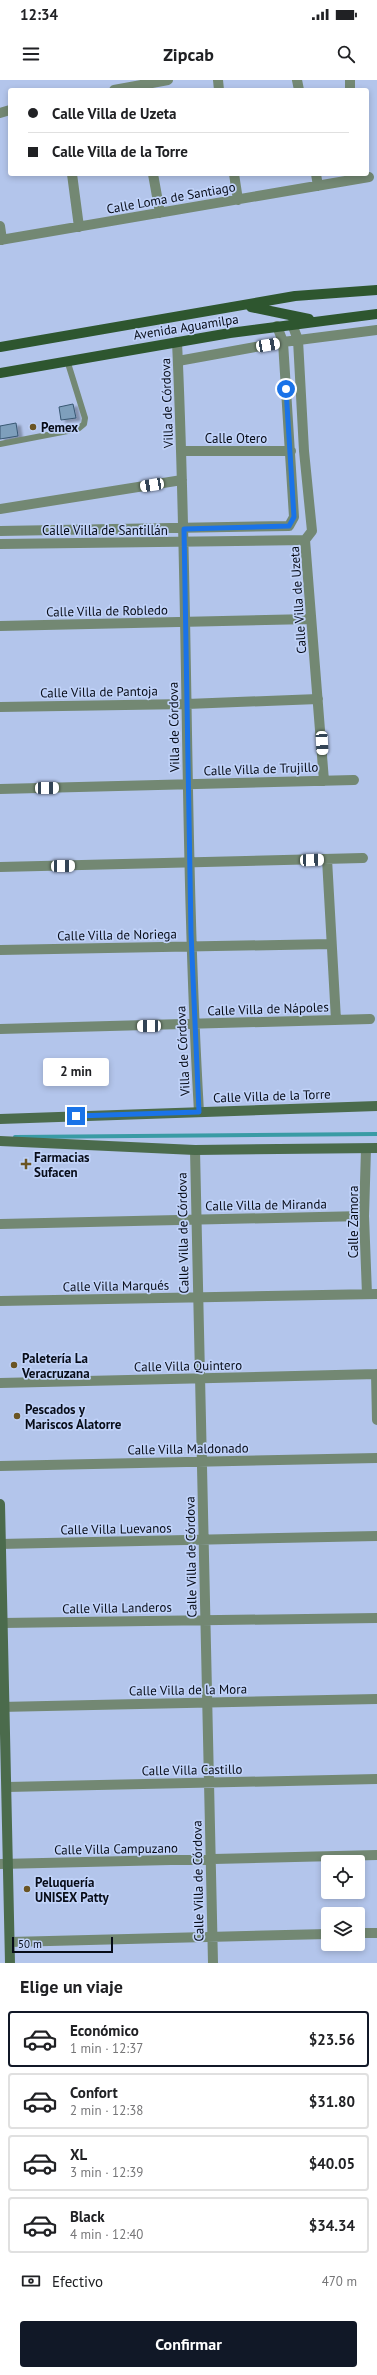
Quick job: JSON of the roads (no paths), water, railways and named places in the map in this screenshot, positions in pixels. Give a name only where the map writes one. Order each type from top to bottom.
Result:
[{"type":"main road","name":"Avenida Aguamilpa","points":[[0,347],[295,296],[377,290]]},
{"type":"main road","points":[[235,306],[270,310],[315,321]]},
{"type":"main road","name":"Avenida Aguamilpa","points":[[0,373],[67,360],[277,326],[377,314]]},
{"type":"street","points":[[139,88],[168,80]]},
{"type":"street","points":[[72,176],[79,227]]},
{"type":"street","points":[[153,176],[160,213]]},
{"type":"street","points":[[234,176],[238,200]]},
{"type":"street","points":[[316,176],[318,186]]},
{"type":"street","name":"Calle Loma de Santiago","points":[[1,240],[369,177]]},
{"type":"street","points":[[0,226],[1,240]]},
{"type":"street","name":"Calle Villa de Uzeta","points":[[292,324],[298,340],[304,451],[312,531],[305,540],[324,781]]},
{"type":"street","points":[[277,326],[283,342],[291,450]]},
{"type":"street","points":[[178,361],[283,342],[377,330]]},
{"type":"street","name":"Villa de Córdova","points":[[178,342],[184,529],[191,947],[199,1112]]},
{"type":"street","name":"Calle Villa de Santillán","points":[[0,531],[289,526],[294,517],[291,450]]},
{"type":"street","name":"Calle Otero","points":[[182,451],[291,450]]},
{"type":"street","points":[[0,509],[182,480]]},
{"type":"street","name":"Calle Villa de Santillán","points":[[0,544],[305,540]]},
{"type":"street","name":"Calle Villa de Robledo","points":[[0,626],[311,619]]},
{"type":"street","name":"Calle Villa de Pantoja","points":[[0,707],[187,704],[318,699]]},
{"type":"street","name":"Calle Villa de Trujillo","points":[[0,789],[354,780]]},
{"type":"street","points":[[0,867],[189,864],[363,858]]},
{"type":"street","points":[[327,859],[336,1020]]},
{"type":"street","name":"Calle Villa de Noriega","points":[[0,950],[331,944]]},
{"type":"street","name":"Calle Villa de Nápoles","points":[[0,1028],[194,1025],[370,1019]]},
{"type":"street","name":"Calle Villa de la Torre","points":[[0,1119],[377,1106]]},
{"type":"street","points":[[0,1141],[195,1150],[377,1148]]},
{"type":"street","name":"Calle Zamora","points":[[366,1149],[364,1216],[372,1294]]},
{"type":"street","name":"Calle Villa de Córdova","points":[[195,1150],[213,1963]]},
{"type":"street","name":"Calle Villa de Miranda","points":[[0,1224],[364,1216]]},
{"type":"street","name":"Calle Villa Marqués","points":[[0,1301],[372,1294]]},
{"type":"street","points":[[376,1374],[377,1420]]},
{"type":"street","name":"Calle Villa Quintero","points":[[0,1383],[376,1374]]},
{"type":"street","name":"Calle Villa Maldonado","points":[[0,1466],[377,1458]]},
{"type":"street","points":[[0,1504],[2,1707],[7,1788],[5,1863],[10,1963]]},
{"type":"street","name":"Calle Villa Luevanos","points":[[1,1544],[377,1536]]},
{"type":"street","name":"Calle Villa Landeros","points":[[2,1623],[377,1618]]},
{"type":"street","name":"Calle Villa de la Mora","points":[[2,1707],[377,1699]]},
{"type":"street","name":"Calle Villa Castillo","points":[[7,1788],[377,1779]]},
{"type":"street","name":"Calle Villa Campuzano","points":[[5,1863],[210,1860],[377,1855]]},
{"type":"street","points":[[365,1933],[377,1933]]},
{"type":"street","points":[[10,1942],[212,1935],[321,1934]]},
{"type":"lane","points":[[0,444],[78,429],[84,424],[85,418],[67,360]]},
{"type":"waterway","points":[[15,1137],[377,1134]]},
{"type":"place","name":"Pemex","points":[[33,427]]},
{"type":"place","name":"Farmacias Sufacen","points":[[26,1164]]},
{"type":"place","name":"Paletería La Veracruzana","points":[[14,1365]]},
{"type":"place","name":"Pescados y Mariscos Alatorre","points":[[17,1416]]},
{"type":"place","name":"Peluquería UNISEX Patty","points":[[27,1889]]}]
